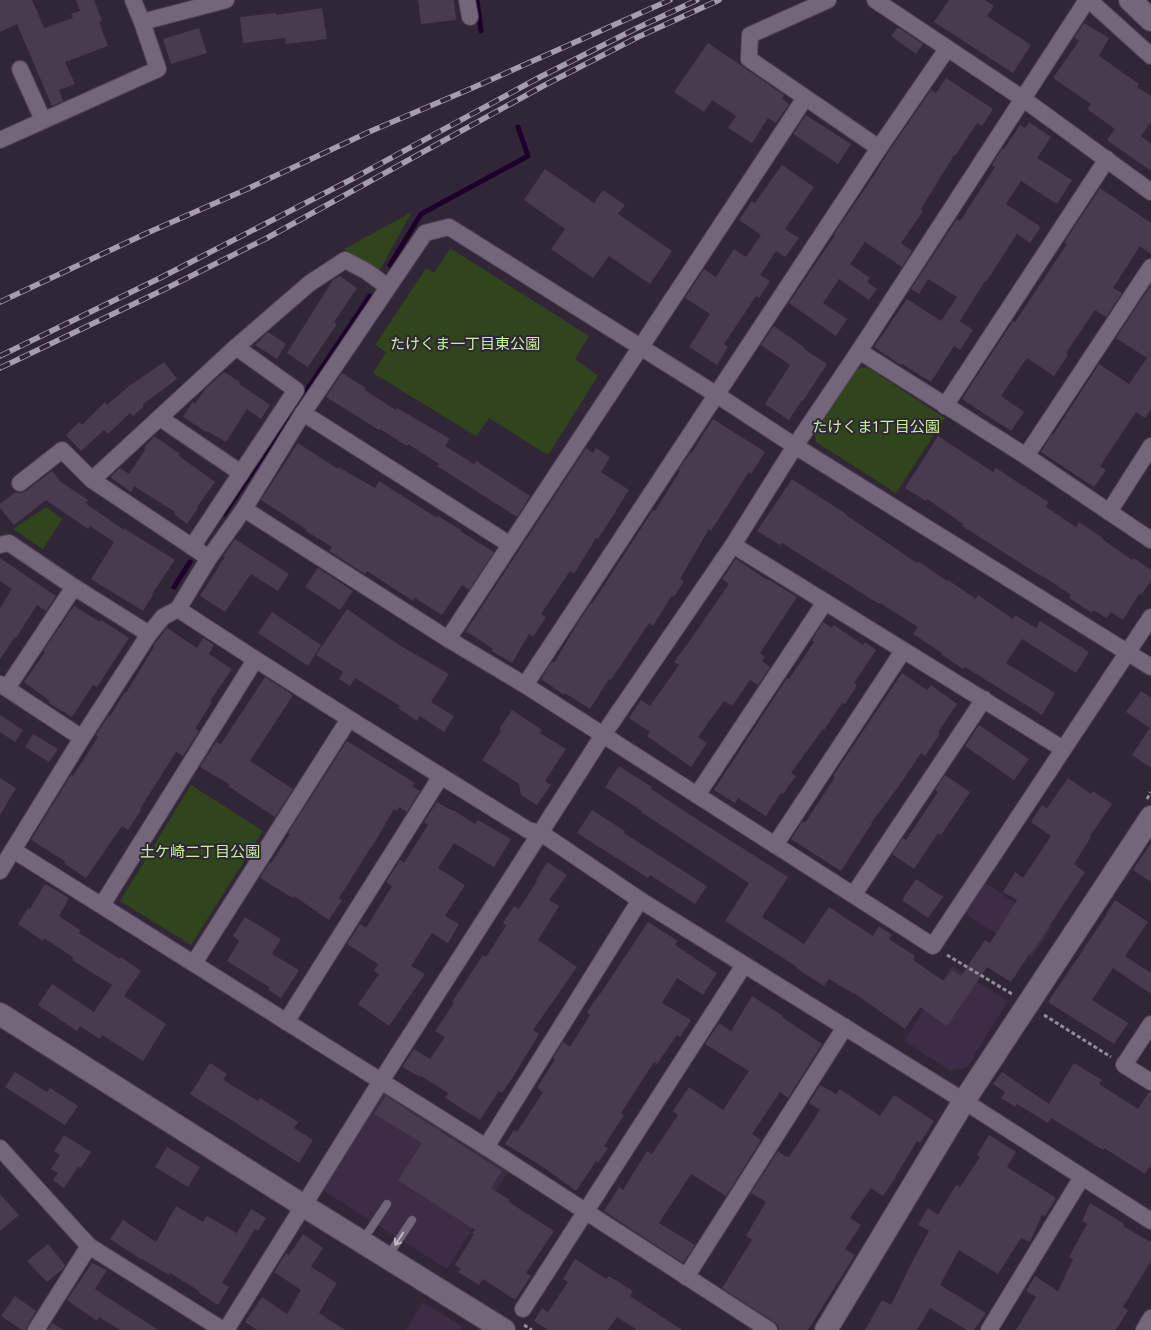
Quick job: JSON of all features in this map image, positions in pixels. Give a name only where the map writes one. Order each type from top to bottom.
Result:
[{"type":"street","points":[[0,140],[158,69],[134,0]]},
{"type":"street","points":[[142,22],[226,0]]},
{"type":"street","points":[[466,0],[470,17]]},
{"type":"street","points":[[828,0],[750,35],[749,59],[879,148]]},
{"type":"street","points":[[875,0],[1022,98],[1151,192]]},
{"type":"street","points":[[0,1148],[89,1246],[224,1330],[603,735],[733,545],[1022,98],[1088,0],[1151,56]]},
{"type":"street","points":[[1130,0],[1151,20]]},
{"type":"street","points":[[525,685],[879,148],[947,49]]},
{"type":"street","points":[[20,69],[43,120]]},
{"type":"street","points":[[448,639],[805,98]]},
{"type":"street","points":[[945,406],[1107,159]]},
{"type":"street","points":[[0,871],[149,634],[163,617],[178,609],[209,558],[244,509],[304,413],[425,233],[449,227],[1151,667]]},
{"type":"street","points":[[92,480],[236,347],[310,284],[345,260],[366,271],[388,287]]},
{"type":"street","points":[[1026,456],[1151,267]]},
{"type":"street","points":[[192,547],[296,390],[236,347]]},
{"type":"street","points":[[859,351],[1026,456],[1151,540]]},
{"type":"street","points":[[304,413],[509,544]]},
{"type":"street","points":[[160,418],[240,473]]},
{"type":"street","points":[[1109,512],[1151,446]]},
{"type":"street","points":[[20,483],[62,450],[92,480],[209,558]]},
{"type":"street","points":[[244,509],[448,639],[525,685],[934,946],[1151,617]]},
{"type":"street","points":[[0,545],[9,543],[149,634]]},
{"type":"street","points":[[733,545],[904,651],[984,698],[1063,749]]},
{"type":"street","points":[[74,587],[3,686],[82,738]]},
{"type":"street","points":[[697,795],[825,602]]},
{"type":"street","points":[[178,609],[255,660],[528,830],[541,833],[640,900],[964,1101],[1151,1221]]},
{"type":"street","points":[[775,846],[904,651]]},
{"type":"street","points":[[102,905],[255,660]]},
{"type":"street","points":[[854,894],[984,698]]},
{"type":"street","points":[[194,962],[349,719]]},
{"type":"street","points":[[286,1022],[441,776]]},
{"type":"street","points":[[826,1330],[964,1101],[1151,817]]},
{"type":"street","points":[[14,850],[586,1210],[769,1330]]},
{"type":"street","points":[[486,1147],[640,900]]},
{"type":"street","points":[[523,1309],[744,964]]},
{"type":"street","points":[[0,1014],[504,1330]]},
{"type":"street","points":[[1151,1024],[1124,1065],[1151,1082]]},
{"type":"street","points":[[686,1277],[845,1027]]},
{"type":"street","points":[[989,1330],[1082,1177]]},
{"type":"street","points":[[36,1330],[89,1246]]},
{"type":"street","points":[[1144,1330],[1151,1318]]},
{"type":"lane","points":[[362,1242],[387,1204]]},
{"type":"lane","points":[[387,1258],[412,1220]]},
{"type":"path","points":[[934,946],[1016,998]]},
{"type":"path","points":[[1038,1012],[1124,1065]]},
{"type":"shaded area","points":[[981,880],[1052,927],[1032,957],[961,911]]},
{"type":"shaded area","points":[[952,966],[1008,1001],[967,1067],[951,1071],[904,1041]]},
{"type":"shaded area","points":[[388,1093],[509,1170],[447,1269],[321,1189],[381,1095]]},
{"type":"shaded area","points":[[423,1302],[463,1327],[461,1330],[406,1330]]},
{"type":"green space","points":[[412,212],[379,271],[344,249]]},
{"type":"green space","name":"たけくま一丁目東公園","points":[[450,248],[589,336],[575,359],[598,376],[548,455],[489,418],[476,436],[373,373],[386,352],[375,345],[426,268],[434,273]]},
{"type":"green space","name":"たけくま1丁目公園","points":[[867,367],[945,418],[896,493],[816,442],[814,428],[853,370]]},
{"type":"green space","points":[[46,507],[62,519],[43,549],[13,529]]},
{"type":"green space","name":"土ケ崎二丁目公園","points":[[191,785],[263,831],[191,945],[120,901]]},
{"type":"building","points":[[0,0],[32,0],[44,28],[73,18],[71,14],[80,11],[76,0],[94,0],[102,21],[99,22],[108,46],[65,62],[75,84],[59,90],[63,101],[52,106],[17,24],[0,32]]},
{"type":"building","points":[[418,0],[454,0],[456,20],[421,24]]},
{"type":"building","points":[[949,0],[985,0],[994,6],[987,16],[1031,45],[1013,73],[934,22]]},
{"type":"building","points":[[322,8],[327,39],[286,44],[285,38],[243,43],[240,17],[276,13],[276,15]]},
{"type":"building","points":[[1084,23],[1109,38],[1099,56],[1139,84],[1137,87],[1151,96],[1151,122],[1141,136],[1151,144],[1151,171],[1107,140],[1115,129],[1087,109],[1091,104],[1053,78],[1079,41],[1074,38]]},
{"type":"building","points":[[898,27],[923,44],[916,54],[891,36]]},
{"type":"building","points":[[199,28],[207,53],[171,64],[163,39]]},
{"type":"building","points":[[708,43],[784,95],[782,99],[789,104],[776,123],[768,118],[752,143],[728,128],[736,116],[712,100],[704,112],[674,92]]},
{"type":"building","points":[[946,78],[993,109],[982,126],[977,123],[954,155],[921,209],[923,211],[901,243],[912,251],[902,267],[865,242],[850,264],[870,278],[867,282],[877,289],[869,300],[839,279],[823,303],[847,319],[836,336],[789,303],[931,90],[936,93]]},
{"type":"building","points":[[806,115],[851,144],[838,164],[793,134]]},
{"type":"building","points":[[1029,122],[1051,137],[1037,158],[1072,180],[1057,204],[1021,181],[1006,204],[1041,227],[1030,243],[1017,234],[960,321],[973,330],[960,350],[954,346],[931,382],[874,347],[907,299],[941,321],[957,297],[928,279],[919,294],[911,289],[957,219],[960,221],[995,167],[992,165],[1002,149],[1004,149],[1020,125],[1025,128]]},
{"type":"building","points":[[782,165],[814,187],[785,229],[799,238],[785,257],[776,251],[760,275],[770,281],[759,298],[756,296],[724,344],[728,347],[717,365],[689,347],[710,314],[685,298],[704,269],[716,277],[734,249],[746,257],[761,235],[739,220],[752,201],[755,203]]},
{"type":"building","points":[[545,169],[594,203],[603,190],[625,205],[618,214],[672,251],[650,284],[609,256],[593,278],[551,249],[565,229],[524,200]]},
{"type":"building","points":[[1100,188],[1151,223],[1151,254],[1140,246],[1113,288],[1122,293],[1106,317],[1095,310],[1066,353],[1068,355],[1054,376],[1027,358],[1001,396],[1024,412],[1011,431],[962,399],[1013,321],[1015,322],[1067,244],[1064,243]]},
{"type":"building","points":[[340,276],[357,288],[334,322],[337,324],[308,367],[287,353],[333,280]]},
{"type":"building","points":[[1151,285],[1151,409],[1145,418],[1136,412],[1100,466],[1106,470],[1094,487],[1041,452],[1099,364],[1129,384],[1147,358],[1116,338]]},
{"type":"building","points":[[774,326],[827,364],[789,420],[765,404],[790,365],[761,345]]},
{"type":"building","points":[[268,332],[286,344],[277,359],[255,345]]},
{"type":"building","points":[[164,362],[177,379],[143,404],[143,407],[133,416],[130,413],[108,434],[104,430],[81,451],[66,435],[79,422],[82,425],[105,402],[107,405],[129,386]]},
{"type":"building","points":[[224,372],[270,405],[261,419],[247,409],[226,442],[183,417],[193,401],[195,404],[206,388]]},
{"type":"building","points":[[342,373],[396,410],[397,408],[450,439],[445,446],[474,464],[476,461],[530,496],[517,517],[437,466],[439,464],[408,444],[407,446],[379,430],[326,397]]},
{"type":"building","points":[[713,419],[765,452],[751,474],[749,472],[711,531],[709,529],[680,579],[684,581],[674,597],[672,595],[653,626],[649,623],[590,709],[565,693],[564,695],[541,679],[552,661],[554,663],[579,621],[653,510],[655,511],[680,471],[678,470],[691,454]]},
{"type":"building","points":[[154,436],[215,482],[187,524],[174,514],[175,512],[134,486],[131,492],[110,477],[120,468],[129,474],[145,450],[144,448]]},
{"type":"building","points":[[938,436],[993,472],[996,468],[1048,502],[1046,507],[1076,527],[1079,522],[1132,560],[1134,558],[1151,570],[1151,581],[1141,595],[1139,594],[1123,620],[1111,612],[1107,618],[1093,610],[1092,613],[1069,598],[1071,595],[962,526],[963,524],[927,499],[926,501],[905,488]]},
{"type":"building","points":[[298,443],[338,469],[338,467],[375,488],[379,481],[494,552],[469,590],[462,585],[442,615],[415,598],[413,601],[367,571],[365,574],[329,551],[332,547],[261,500]]},
{"type":"building","points":[[586,448],[593,453],[596,448],[610,457],[601,472],[629,490],[574,574],[570,571],[541,614],[546,617],[533,637],[529,634],[512,663],[492,651],[493,649],[466,631]]},
{"type":"building","points":[[52,471],[61,482],[88,500],[85,503],[124,530],[175,560],[143,611],[91,579],[114,542],[90,526],[88,529],[46,500],[14,525],[0,508],[0,504],[14,493],[26,491]]},
{"type":"building","points":[[792,479],[917,563],[918,561],[976,599],[978,595],[1013,619],[1015,615],[1036,628],[1040,621],[1089,652],[1076,673],[1022,639],[1006,663],[1055,693],[1042,715],[941,654],[913,634],[918,627],[782,543],[780,545],[757,531]]},
{"type":"building","points":[[235,539],[289,574],[278,591],[251,574],[225,612],[200,596]]},
{"type":"building","points":[[0,558],[56,596],[46,611],[37,605],[0,659],[0,608],[12,589],[0,581]]},
{"type":"building","points":[[736,559],[797,597],[760,653],[765,657],[762,661],[770,667],[758,685],[750,680],[732,706],[724,701],[698,737],[707,743],[691,767],[647,736],[650,732],[629,718],[641,700],[650,706],[679,665],[674,662],[729,584],[722,579]]},
{"type":"building","points":[[318,568],[353,591],[340,610],[305,587]]},
{"type":"building","points":[[74,606],[129,638],[97,687],[93,685],[72,717],[49,703],[50,701],[24,682]]},
{"type":"building","points":[[347,609],[396,643],[449,674],[431,702],[454,716],[444,732],[420,716],[417,721],[398,708],[400,706],[355,678],[350,686],[339,679],[343,672],[316,655]]},
{"type":"building","points":[[272,612],[321,645],[308,666],[258,633]]},
{"type":"building","points":[[823,622],[832,628],[834,625],[863,645],[865,642],[876,650],[854,683],[857,685],[845,704],[842,703],[791,773],[796,776],[783,794],[781,793],[766,816],[738,798],[735,803],[714,790],[787,678],[789,679],[814,642],[812,640]]},
{"type":"building","points":[[167,628],[197,648],[203,638],[214,645],[209,654],[232,669],[210,701],[212,702],[195,729],[199,731],[183,756],[176,752],[128,830],[122,826],[86,878],[64,863],[65,861],[31,840],[71,775],[73,776],[98,737],[96,735],[126,693],[153,646]]},
{"type":"building","points":[[902,673],[927,690],[931,685],[957,704],[938,732],[940,734],[925,756],[921,753],[871,823],[841,871],[791,839],[803,821],[805,823],[835,777],[833,776]]},
{"type":"building","points":[[265,677],[293,695],[250,761],[293,789],[275,817],[228,786],[229,784],[200,767],[216,742],[221,744]]},
{"type":"building","points":[[1141,691],[1151,698],[1151,768],[1132,755],[1150,728],[1126,712]]},
{"type":"building","points":[[512,710],[542,730],[540,733],[566,749],[545,781],[551,785],[537,805],[521,795],[519,784],[482,760]]},
{"type":"building","points":[[0,715],[23,730],[15,742],[0,732]]},
{"type":"building","points":[[979,725],[1029,759],[1014,780],[965,746]]},
{"type":"building","points":[[33,734],[58,749],[49,762],[25,747]]},
{"type":"building","points":[[347,741],[415,783],[412,786],[420,791],[407,812],[399,807],[397,811],[394,809],[339,898],[342,900],[329,920],[294,896],[293,898],[260,878],[290,834],[288,833]]},
{"type":"building","points":[[619,766],[698,820],[788,877],[762,917],[804,944],[829,907],[873,936],[879,926],[892,935],[889,939],[915,956],[913,960],[944,981],[952,970],[961,976],[985,940],[990,943],[1017,900],[1003,892],[1015,872],[1023,878],[1051,836],[1031,822],[1042,805],[1047,808],[1068,778],[1091,794],[1093,791],[1112,804],[1074,864],[1085,872],[1011,982],[987,967],[947,1026],[920,1007],[905,1029],[854,993],[829,979],[824,986],[725,921],[749,883],[605,787]]},
{"type":"building","points":[[945,775],[970,792],[941,835],[938,833],[914,869],[892,854],[903,838],[906,840],[938,792],[935,790]]},
{"type":"building","points":[[0,778],[16,788],[0,815]]},
{"type":"building","points":[[437,802],[475,824],[478,820],[511,839],[494,867],[454,843],[438,868],[465,885],[445,916],[459,924],[448,943],[432,933],[411,966],[425,974],[389,1026],[358,1004],[379,974],[374,971],[378,964],[347,944],[360,924],[366,928],[392,886],[386,882],[400,860],[404,863],[428,825],[424,822]]},
{"type":"building","points":[[592,810],[625,831],[624,833],[707,886],[695,904],[650,875],[648,878],[577,833]]},
{"type":"building","points":[[1151,843],[1151,882],[1133,870]]},
{"type":"building","points":[[547,862],[567,875],[549,900],[559,906],[538,940],[577,967],[533,1030],[539,1034],[513,1077],[502,1093],[499,1091],[480,1120],[445,1098],[448,1093],[421,1076],[402,1067],[414,1049],[430,1059],[445,1037],[435,1031],[454,1003],[452,1002],[483,955],[486,957],[506,926],[503,923],[514,906],[519,909]]},
{"type":"building","points":[[916,879],[943,897],[928,918],[902,900]]},
{"type":"building","points":[[45,884],[69,898],[59,916],[80,930],[79,933],[141,971],[124,996],[166,1024],[143,1061],[102,1035],[100,1039],[80,1026],[77,1031],[38,1005],[52,984],[94,1012],[112,985],[72,960],[73,957],[44,938],[43,941],[18,924],[28,908],[30,909]]},
{"type":"building","points":[[1115,900],[1148,922],[1125,956],[1151,973],[1151,994],[1113,968],[1092,1000],[1128,1023],[1114,1044],[1048,1002]]},
{"type":"building","points":[[245,917],[281,939],[272,954],[299,970],[281,998],[268,990],[269,987],[227,961],[239,941],[233,936]]},
{"type":"building","points":[[648,922],[678,941],[675,945],[717,973],[703,995],[677,978],[662,1003],[691,1020],[680,1037],[677,1035],[657,1064],[654,1062],[621,1113],[624,1115],[604,1146],[608,1148],[598,1163],[596,1161],[576,1191],[543,1167],[505,1144],[514,1130],[517,1132],[543,1092],[537,1088],[563,1042],[570,1047],[590,1015],[587,1012]]},
{"type":"building","points":[[752,996],[822,1044],[788,1098],[780,1092],[752,1134],[761,1140],[726,1196],[691,1174],[659,1223],[695,1245],[683,1263],[604,1211],[619,1187],[623,1190],[647,1151],[652,1154],[678,1115],[673,1111],[689,1087],[723,1110],[749,1071],[705,1044],[719,1023],[731,1031]]},
{"type":"building","points":[[210,1063],[227,1074],[223,1080],[258,1101],[260,1098],[298,1122],[294,1128],[313,1140],[299,1163],[190,1094]]},
{"type":"building","points":[[1074,1063],[1102,1080],[1099,1084],[1138,1109],[1149,1092],[1151,1092],[1151,1165],[1145,1174],[1051,1118],[1048,1123],[1017,1104],[1015,1107],[1001,1098],[1005,1092],[993,1084],[1002,1072],[1049,1104]]},
{"type":"building","points":[[15,1072],[47,1092],[50,1088],[78,1106],[65,1125],[5,1087]]},
{"type":"building","points":[[820,1085],[836,1094],[840,1089],[880,1116],[894,1095],[934,1121],[920,1143],[917,1141],[883,1196],[871,1188],[850,1218],[861,1225],[845,1249],[855,1255],[808,1330],[779,1330],[778,1325],[774,1322],[722,1288],[752,1240],[746,1236],[766,1202],[751,1193],[778,1151],[789,1157],[820,1110],[809,1103]]},
{"type":"building","points":[[386,1096],[502,1171],[491,1188],[554,1231],[526,1273],[531,1276],[515,1300],[483,1279],[479,1285],[458,1272],[461,1269],[455,1265],[475,1230],[398,1180],[422,1143],[374,1114]]},
{"type":"building","points":[[64,1135],[91,1152],[81,1168],[78,1167],[64,1188],[53,1180],[58,1173],[51,1169],[60,1155],[54,1151]]},
{"type":"building","points":[[989,1135],[1016,1152],[1007,1167],[1056,1198],[1045,1216],[1042,1215],[1030,1242],[1021,1238],[998,1274],[959,1250],[940,1285],[986,1313],[974,1330],[967,1330],[930,1308],[917,1330],[865,1330],[882,1300],[891,1305],[929,1231],[918,1225],[928,1208],[938,1215],[956,1185],[960,1187],[980,1157],[977,1155]]},
{"type":"building","points":[[167,1147],[200,1167],[188,1187],[155,1167]]},
{"type":"building","points":[[0,1194],[19,1215],[0,1231]]},
{"type":"building","points":[[1090,1203],[1124,1224],[1123,1226],[1151,1242],[1151,1261],[1123,1307],[1128,1310],[1116,1330],[1016,1330],[1036,1297],[1026,1291],[1035,1276],[1058,1291],[1073,1259],[1069,1257],[1087,1224],[1082,1221]]},
{"type":"building","points":[[176,1206],[203,1222],[207,1216],[237,1233],[251,1209],[266,1218],[258,1231],[255,1229],[222,1283],[229,1287],[218,1305],[170,1273],[169,1275],[142,1260],[110,1239],[123,1220],[156,1242]]},
{"type":"building","points":[[303,1234],[323,1248],[311,1267],[337,1283],[319,1313],[345,1330],[257,1330],[245,1322],[262,1297],[287,1314],[301,1290],[274,1272],[286,1253],[289,1255]]},
{"type":"building","points":[[48,1244],[65,1265],[63,1269],[47,1282],[27,1261]]},
{"type":"building","points":[[575,1259],[606,1279],[609,1276],[633,1291],[630,1296],[682,1330],[637,1330],[617,1317],[608,1330],[548,1330],[534,1321],[542,1308],[548,1312],[568,1282],[563,1279]]},
{"type":"building","points":[[92,1263],[107,1270],[95,1289],[158,1330],[120,1330],[99,1317],[97,1321],[67,1300]]},
{"type":"building","points":[[15,1296],[36,1311],[26,1330],[22,1330],[1,1316]]},
{"type":"building","points":[[52,1323],[64,1330],[48,1330]]},
{"type":"waterway","points":[[477,0],[481,31]]},
{"type":"waterway","points":[[390,265],[421,214],[528,156],[518,127]]},
{"type":"waterway","points":[[224,514],[370,296]]},
{"type":"waterway","points":[[174,587],[190,562]]},
{"type":"railway","points":[[0,302],[371,131],[670,0]]},
{"type":"railway","points":[[0,356],[160,278],[354,178],[540,77],[697,0]]},
{"type":"railway","points":[[0,368],[267,238],[543,86],[638,37],[719,0]]}]
